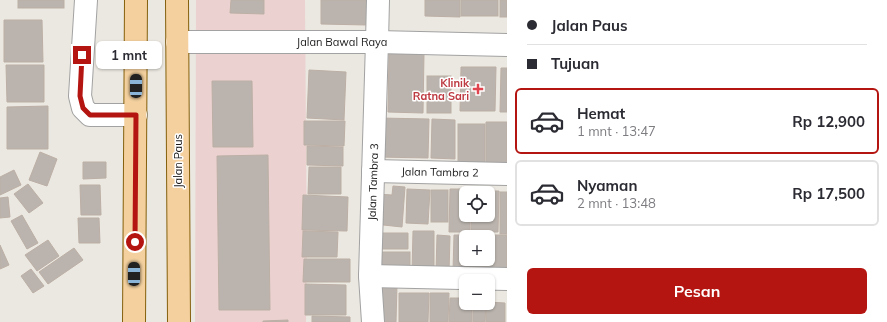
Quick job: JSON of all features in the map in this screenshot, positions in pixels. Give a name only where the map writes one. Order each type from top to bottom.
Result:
[{"type":"main road","points":[[134,322],[136,0]]},
{"type":"main road","name":"Jalan Paus","points":[[178,0],[179,322]]},
{"type":"street","points":[[86,0],[80,96],[83,108],[90,115],[136,115]]},
{"type":"street","name":"Jalan Tambra 3","points":[[374,322],[370,276],[378,0]]},
{"type":"street","name":"Jalan Bawal Raya","points":[[177,42],[377,42],[507,45]]},
{"type":"street","name":"Jalan Tambra 2","points":[[373,171],[507,174]]},
{"type":"street","points":[[370,276],[507,279]]},
{"type":"shaded area","points":[[196,0],[305,0],[306,322],[195,322]]},
{"type":"building","points":[[18,0],[64,0],[64,8],[18,8]]},
{"type":"building","points":[[231,0],[264,0],[264,14],[230,13]]},
{"type":"building","points":[[321,0],[367,0],[367,25],[321,24]]},
{"type":"building","points":[[425,0],[460,0],[460,17],[425,16]]},
{"type":"building","points":[[461,0],[498,0],[498,16],[461,16]]},
{"type":"building","points":[[500,0],[507,0],[507,17],[500,17]]},
{"type":"building","points":[[4,20],[42,20],[43,62],[4,62]]},
{"type":"building","points":[[389,52],[424,53],[423,113],[388,112]]},
{"type":"building","points":[[6,65],[44,65],[44,102],[7,102]]},
{"type":"building","name":"Klinik Ratna Sari","points":[[461,67],[496,67],[495,111],[460,111]]},
{"type":"building","points":[[501,68],[507,68],[507,112],[500,112]]},
{"type":"building","points":[[309,70],[346,72],[344,120],[307,118]]},
{"type":"building","points":[[427,76],[451,76],[451,113],[427,113]]},
{"type":"building","points":[[212,81],[252,81],[253,147],[213,147]]},
{"type":"building","points":[[48,106],[48,149],[7,149],[7,107]]},
{"type":"building","points":[[380,118],[429,119],[428,158],[379,157]]},
{"type":"building","points":[[432,119],[455,120],[455,159],[431,158]]},
{"type":"building","points":[[304,121],[345,121],[344,146],[304,145]]},
{"type":"building","points":[[486,122],[507,122],[507,165],[486,164]]},
{"type":"building","points":[[458,124],[485,124],[485,164],[458,164]]},
{"type":"building","points":[[307,146],[343,147],[343,166],[307,165]]},
{"type":"building","points":[[40,152],[57,159],[47,186],[29,180]]},
{"type":"building","points":[[268,155],[270,310],[219,310],[217,156]]},
{"type":"building","points":[[83,162],[106,162],[106,178],[83,179]]},
{"type":"building","points":[[309,167],[341,167],[341,194],[308,194]]},
{"type":"building","points":[[14,170],[21,185],[0,195],[0,177]]},
{"type":"building","points":[[28,184],[43,203],[29,213],[14,194]]},
{"type":"building","points":[[80,185],[100,185],[101,215],[81,215]]},
{"type":"building","points":[[393,186],[405,187],[402,227],[374,224],[377,194],[392,195]]},
{"type":"building","points":[[407,189],[430,190],[428,224],[406,223]]},
{"type":"building","points":[[450,189],[459,189],[459,222],[470,222],[470,230],[449,232]]},
{"type":"building","points":[[431,190],[448,190],[448,222],[431,222]]},
{"type":"building","points":[[495,191],[499,191],[498,232],[495,232],[495,230],[471,230],[471,222],[495,222]]},
{"type":"building","points":[[500,192],[507,192],[507,234],[500,234]]},
{"type":"building","points":[[303,195],[348,197],[347,231],[302,230]]},
{"type":"building","points":[[8,197],[10,217],[0,218],[0,198]]},
{"type":"building","points":[[22,215],[38,243],[27,249],[11,221]]},
{"type":"building","points":[[78,218],[99,218],[100,243],[79,243]]},
{"type":"building","points":[[303,231],[338,232],[337,257],[302,257]]},
{"type":"building","points":[[413,231],[434,231],[434,273],[412,272]]},
{"type":"building","points":[[376,233],[408,233],[408,249],[375,249]]},
{"type":"building","points":[[437,235],[450,236],[449,273],[436,272]]},
{"type":"building","points":[[454,235],[459,235],[459,266],[495,266],[495,235],[507,235],[507,272],[453,271]]},
{"type":"building","points":[[48,240],[59,256],[37,271],[25,255]]},
{"type":"building","points":[[0,245],[9,265],[0,269]]},
{"type":"building","points":[[74,248],[83,260],[48,284],[39,272]]},
{"type":"building","points":[[379,252],[410,252],[410,270],[379,270]]},
{"type":"building","points":[[304,259],[350,259],[350,282],[303,282]]},
{"type":"building","points":[[31,269],[44,286],[33,293],[21,276]]},
{"type":"building","points":[[305,284],[346,285],[346,315],[305,315]]},
{"type":"building","points":[[378,285],[397,285],[396,322],[377,322]]},
{"type":"building","points":[[399,293],[429,293],[428,322],[399,322]]},
{"type":"building","points":[[430,293],[449,293],[448,322],[430,322]]},
{"type":"building","points":[[450,298],[459,298],[459,310],[472,310],[472,322],[449,322]]},
{"type":"building","points":[[495,302],[505,303],[505,322],[486,322],[486,310],[495,310]]},
{"type":"building","points":[[473,310],[486,310],[485,322],[473,322]]},
{"type":"building","points":[[312,316],[350,317],[350,322],[312,322]]},
{"type":"building","points":[[288,320],[288,322],[263,322],[263,321]]},
{"type":"place","name":"Klinik Ratna Sari","points":[[478,89]]},
{"type":"route","points":[[82,55],[80,96],[83,108],[90,115],[136,115],[135,242]]}]
